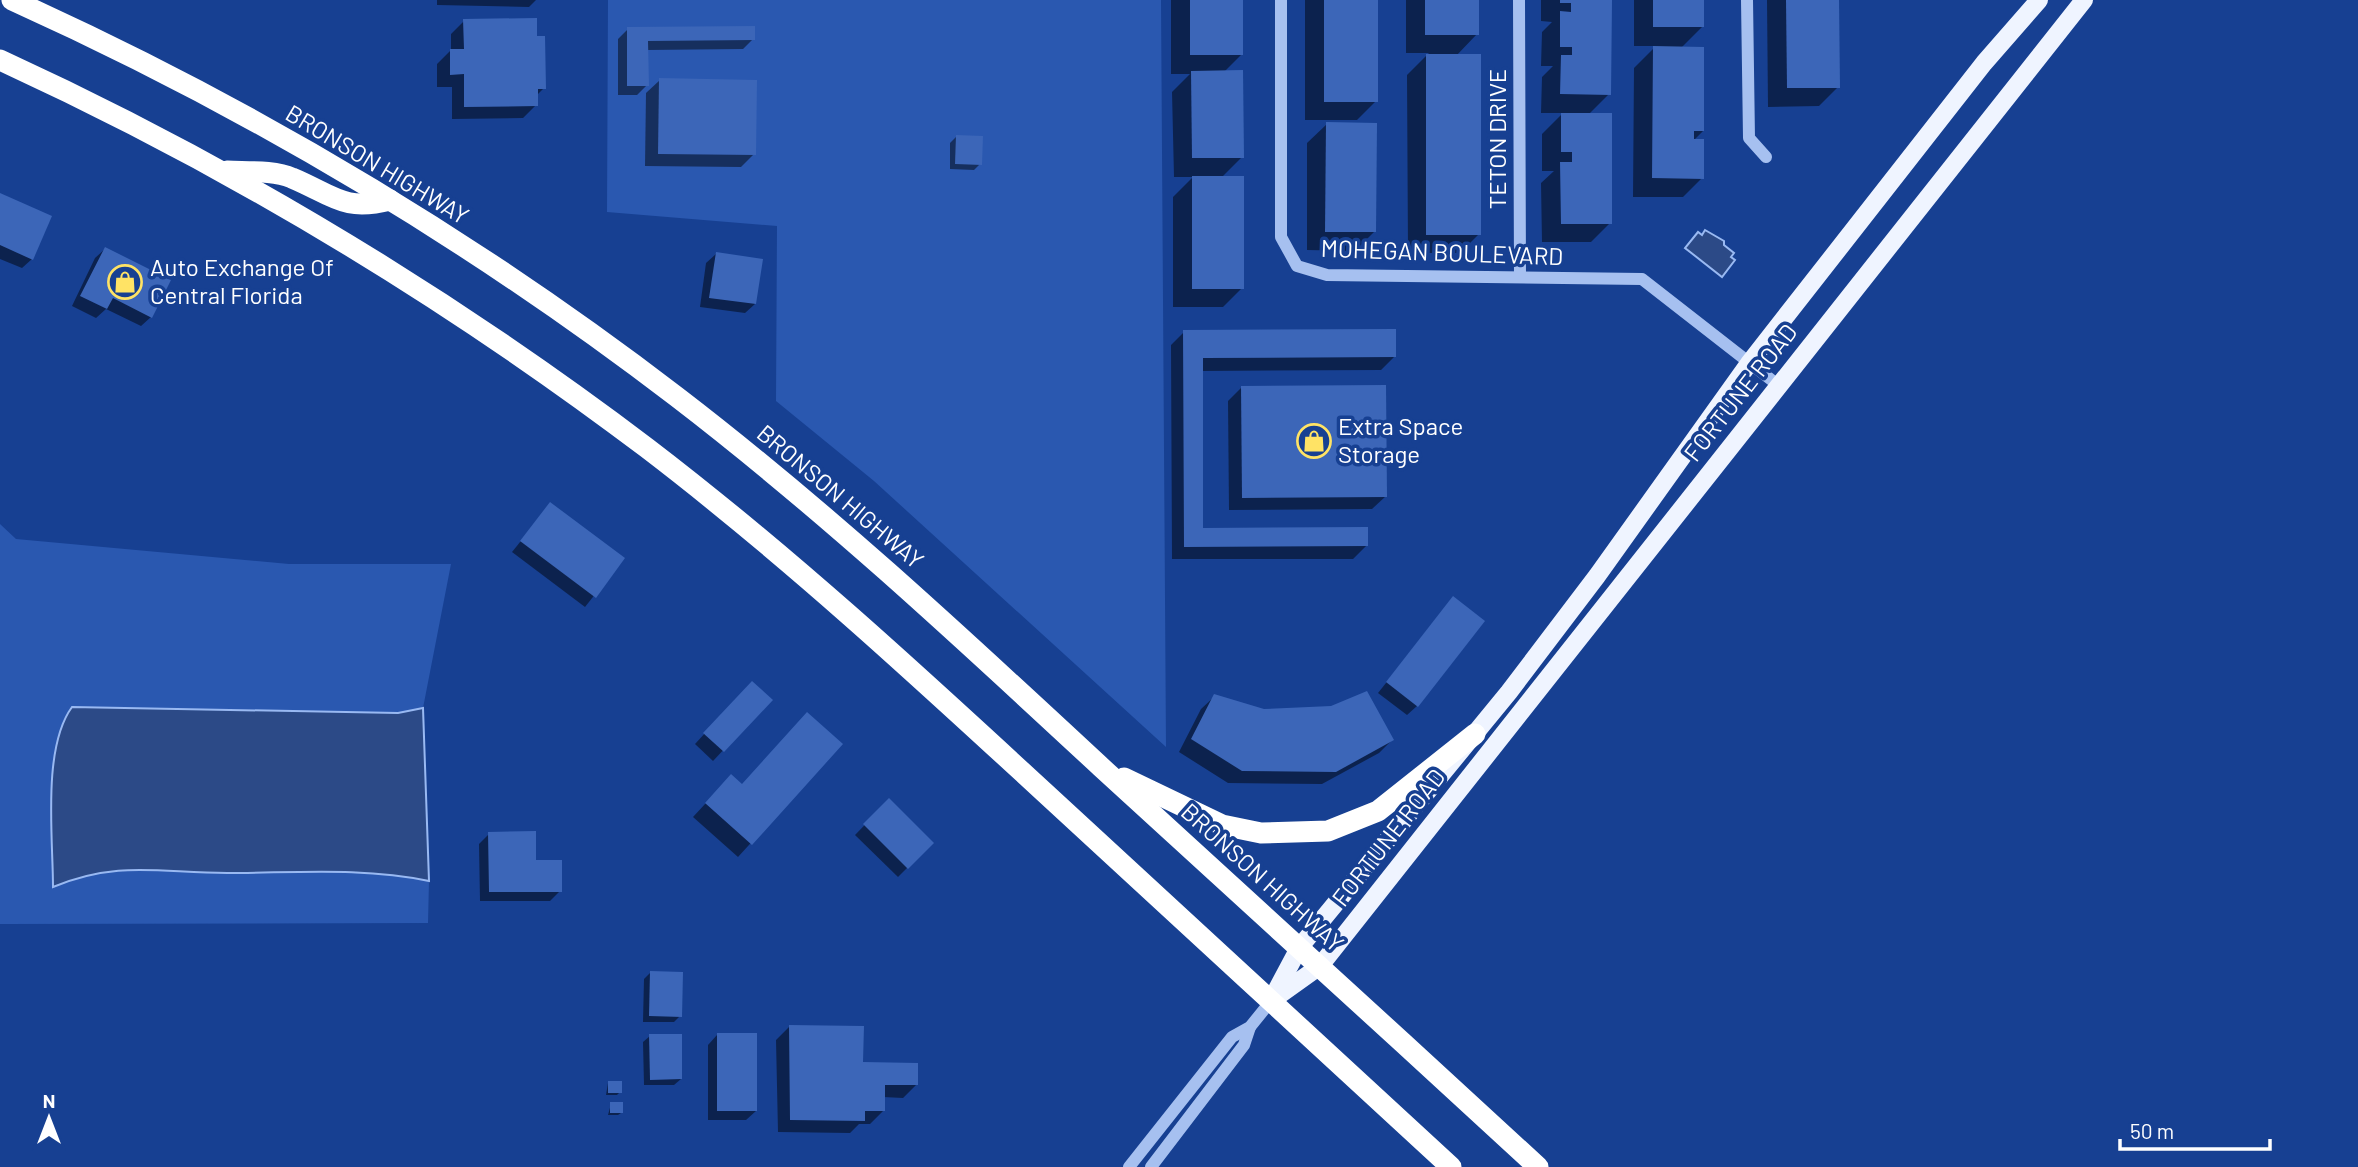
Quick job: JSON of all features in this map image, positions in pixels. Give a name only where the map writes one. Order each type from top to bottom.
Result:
[{"type":"highway","name":"BRONSON HIGHWAY","points":[[12,0],[156,69],[390,200],[584,329],[767,468],[855,540],[1538,1167]]},
{"type":"highway","points":[[0,60],[218,170],[353,247],[457,314],[648,449],[824,591],[1451,1167]]},
{"type":"highway","points":[[218,170],[290,176],[349,205],[369,205],[390,200]]},
{"type":"highway","points":[[1101,767],[1222,825],[1261,833],[1328,831],[1378,811],[1475,734]]},
{"type":"main road","name":"FORTUNE ROAD","points":[[1271,1001],[1299,948],[1475,734],[1597,576],[1750,362],[1984,64],[2039,0]]},
{"type":"main road","name":"FORTUNE ROAD","points":[[1271,1001],[1320,966],[2084,0]]},
{"type":"street","name":"MOHEGAN BOULEVARD","points":[[1280,0],[1280,237],[1297,266],[1327,275],[1642,279],[1778,385]]},
{"type":"street","name":"TETON DRIVE","points":[[1519,0],[1520,277]]},
{"type":"street","points":[[1747,0],[1749,138],[1766,157]]},
{"type":"street","points":[[1151,1167],[1244,1045],[1250,1027],[1271,1001]]},
{"type":"street","points":[[1129,1167],[1232,1037],[1250,1027]]},
{"type":"shaded area","points":[[608,0],[1161,0],[1166,747],[874,481],[776,401],[777,226],[607,212]]},
{"type":"shaded area","points":[[1705,230],[1724,241],[1724,245],[1734,253],[1731,257],[1735,260],[1722,277],[1685,248],[1698,232],[1702,235]]},
{"type":"shaded area","points":[[0,524],[16,539],[289,564],[451,564],[423,708],[398,713],[65,717],[52,777],[53,887],[99,873],[140,870],[379,874],[429,881],[428,923],[0,924]]},
{"type":"shaded area","points":[[72,707],[398,713],[423,708],[429,881],[354,872],[227,873],[139,870],[98,873],[53,887],[53,769],[56,746]]},
{"type":"building","points":[[1190,0],[1243,0],[1243,55],[1190,55]]},
{"type":"building","points":[[1324,0],[1378,0],[1378,102],[1324,102]]},
{"type":"building","points":[[1425,0],[1479,0],[1479,35],[1425,35]]},
{"type":"building","points":[[1560,0],[1612,0],[1611,95],[1560,94],[1561,55],[1572,55],[1572,47],[1560,47],[1560,11],[1571,12],[1571,3],[1560,3]]},
{"type":"building","points":[[1653,0],[1704,0],[1704,27],[1653,27]]},
{"type":"building","points":[[1786,0],[1839,0],[1840,88],[1787,88]]},
{"type":"building","points":[[537,18],[537,36],[545,36],[546,89],[538,89],[538,106],[464,107],[464,74],[450,75],[450,49],[464,49],[463,19]]},
{"type":"building","points":[[755,26],[755,40],[648,41],[649,86],[627,86],[627,27]]},
{"type":"building","points":[[1653,46],[1704,47],[1704,131],[1694,131],[1694,139],[1704,139],[1704,179],[1652,178]]},
{"type":"building","points":[[1426,54],[1481,54],[1481,235],[1426,235]]},
{"type":"building","points":[[1243,70],[1244,158],[1192,158],[1191,71]]},
{"type":"building","points":[[659,78],[757,80],[756,155],[658,154]]},
{"type":"building","points":[[1561,113],[1612,113],[1612,224],[1561,224],[1560,162],[1572,162],[1572,152],[1561,152]]},
{"type":"building","points":[[1326,122],[1377,123],[1376,232],[1325,232]]},
{"type":"building","points":[[956,135],[983,136],[982,165],[955,164]]},
{"type":"building","points":[[1192,176],[1244,176],[1244,289],[1192,289]]},
{"type":"building","points":[[0,193],[52,216],[33,260],[0,245]]},
{"type":"building","points":[[105,247],[171,280],[152,318],[113,298],[107,309],[80,296]]},
{"type":"building","points":[[716,252],[763,259],[756,304],[709,298]]},
{"type":"building","points":[[1396,329],[1396,357],[1203,358],[1203,528],[1368,527],[1368,546],[1184,547],[1183,330]]},
{"type":"building","name":"Extra Space Storage","points":[[1386,385],[1387,497],[1242,498],[1241,386]]},
{"type":"building","points":[[550,502],[625,558],[596,598],[520,541]]},
{"type":"building","points":[[1453,596],[1485,621],[1418,707],[1386,682]]},
{"type":"building","points":[[752,681],[773,700],[724,752],[703,733]]},
{"type":"building","points":[[1367,691],[1394,740],[1336,772],[1242,771],[1191,739],[1214,694],[1264,709],[1331,706]]},
{"type":"building","points":[[807,712],[843,744],[752,845],[705,803],[731,774],[742,784]]},
{"type":"building","points":[[889,798],[934,843],[908,869],[863,824]]},
{"type":"building","points":[[536,831],[536,860],[562,860],[562,892],[489,892],[488,832]]},
{"type":"building","points":[[650,971],[683,972],[682,1017],[649,1016]]},
{"type":"building","points":[[789,1025],[864,1026],[863,1062],[918,1063],[918,1085],[885,1085],[885,1111],[865,1111],[865,1121],[790,1120]]},
{"type":"building","points":[[717,1033],[757,1033],[757,1111],[717,1111]]},
{"type":"building","points":[[649,1034],[682,1034],[682,1079],[650,1080]]},
{"type":"building","points":[[608,1081],[622,1081],[622,1093],[608,1093]]},
{"type":"building","points":[[610,1102],[623,1102],[623,1113],[610,1113]]},
{"type":"place","name":"Auto Exchange Of Central Florida","points":[[125,282]]},
{"type":"place","name":"Extra Space Storage","points":[[1314,441]]}]
